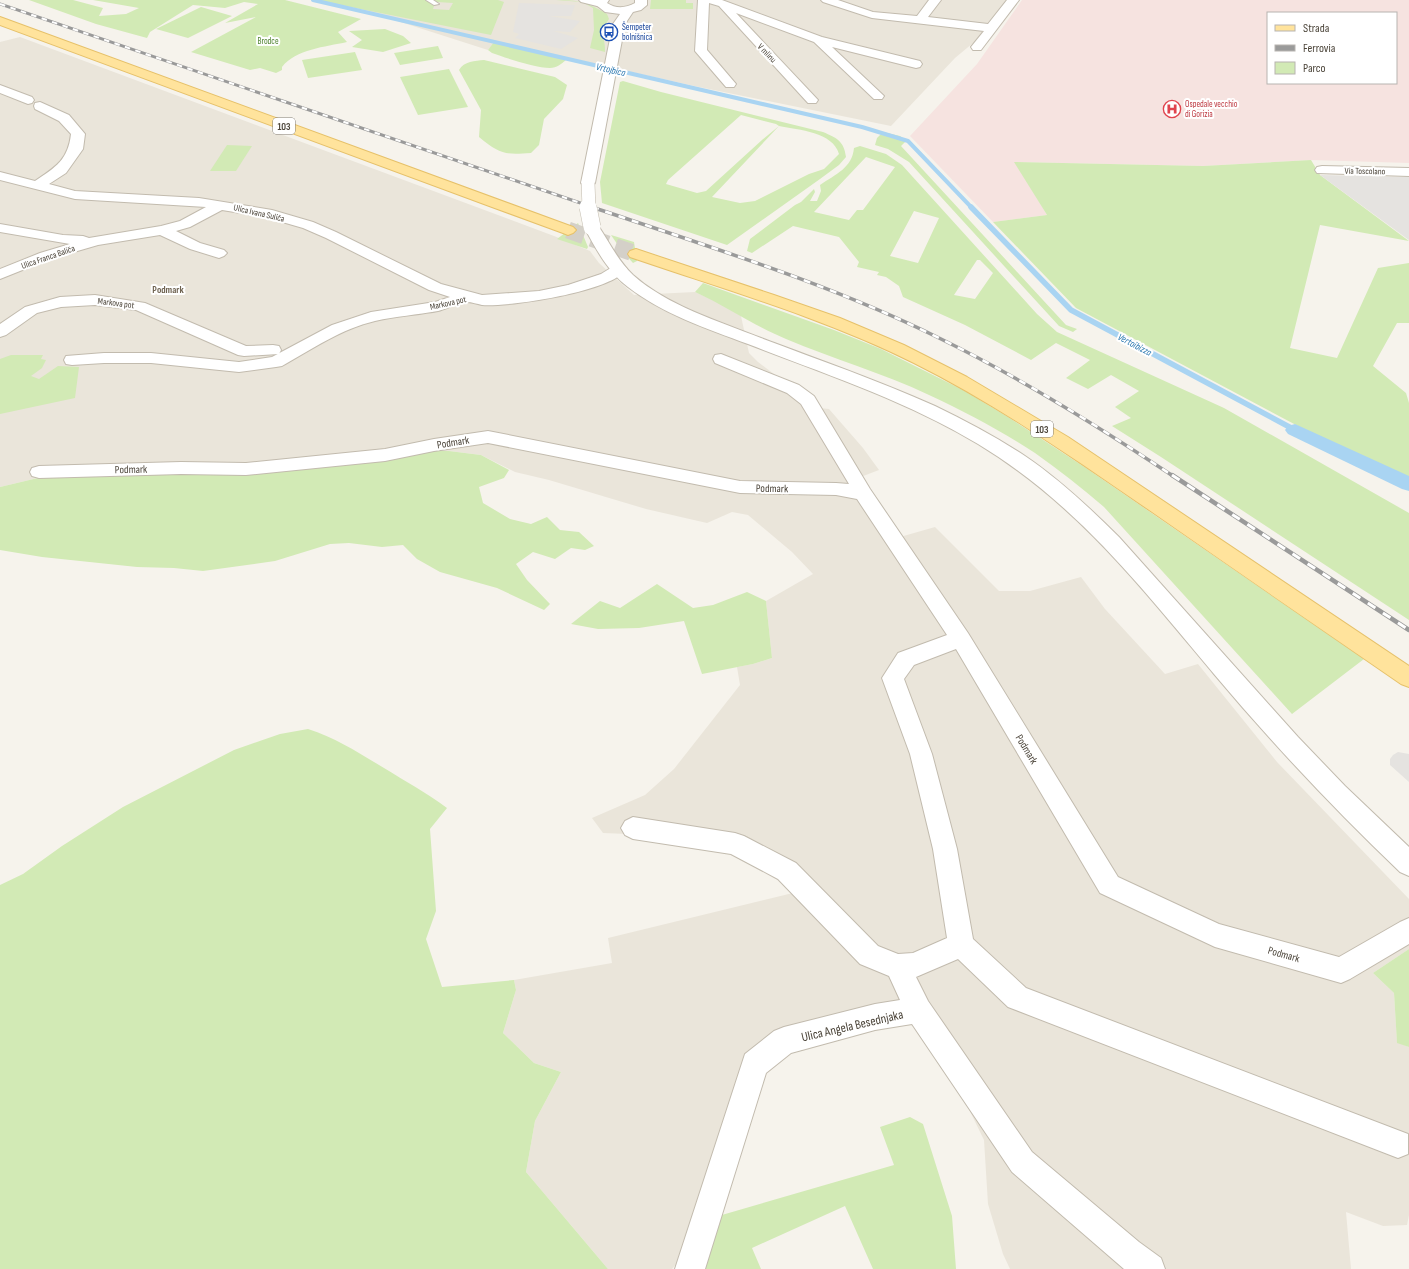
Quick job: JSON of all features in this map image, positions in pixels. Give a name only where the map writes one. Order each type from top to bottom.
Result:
[{"type":"main road","name":"103","points":[[0,21],[145,73],[357,153],[568,230]]},
{"type":"main road","name":"103","points":[[636,254],[860,332],[947,373],[1004,405],[1067,445],[1409,678]]},
{"type":"street","points":[[585,0],[602,2],[605,7],[612,10],[629,10],[638,7],[642,2],[641,0]]},
{"type":"street","points":[[704,0],[702,51],[730,84]]},
{"type":"street","points":[[827,0],[872,15],[991,28]]},
{"type":"street","points":[[920,20],[935,0]]},
{"type":"street","points":[[977,47],[1013,0]]},
{"type":"street","name":"V mlinu","points":[[717,2],[818,40],[916,64]]},
{"type":"street","name":"V mlinu","points":[[717,2],[812,100]]},
{"type":"street","points":[[612,10],[619,24]]},
{"type":"street","points":[[629,10],[619,24],[588,183],[588,204],[592,227],[604,250],[619,269],[637,285],[662,301],[741,336],[934,413],[983,438],[1018,459],[1060,491],[1106,534],[1288,742],[1409,864]]},
{"type":"street","name":"V mlinu","points":[[818,40],[878,96]]},
{"type":"street","points":[[0,89],[34,103],[64,118],[78,134],[76,149],[61,170],[37,186]]},
{"type":"street","name":"Via Toscolano","points":[[1322,170],[1409,172]]},
{"type":"street","name":"Ulica Ivana Suliča","points":[[0,176],[76,195],[161,199],[221,205],[267,213],[308,225],[435,287],[466,297]]},
{"type":"street","name":"Ulica Franca Baliča","points":[[0,274],[45,256],[96,241],[162,230],[185,224],[221,205]]},
{"type":"street","name":"Ulica Franca Baliča","points":[[0,228],[63,239],[96,241]]},
{"type":"street","points":[[162,230],[195,246],[219,253]]},
{"type":"street","name":"Markova pot","points":[[72,360],[151,358],[239,367],[276,362],[338,328],[371,317],[437,306],[466,297],[482,300],[539,296],[578,287],[606,277],[619,269]]},
{"type":"street","name":"Markova pot","points":[[0,332],[31,310],[60,302],[95,300],[139,306],[244,351],[303,347]]},
{"type":"street","name":"Podmark","points":[[721,359],[794,389],[808,400],[863,493],[961,639],[1109,885],[1215,935],[1341,970],[1409,930]]},
{"type":"street","name":"Podmark","points":[[39,472],[181,468],[246,470],[315,464],[385,455],[434,445],[488,437],[740,487],[836,489],[863,493]]},
{"type":"street","points":[[961,639],[906,659],[893,678],[922,754],[945,849],[961,945],[1017,998],[1398,1144]]},
{"type":"street","points":[[633,828],[735,844],[787,871],[869,955],[898,967],[914,965],[961,945]]},
{"type":"street","points":[[898,967],[918,1010]]},
{"type":"street","name":"Ulica Angela Besednjaka","points":[[690,1269],[756,1064],[784,1041],[875,1017],[918,1010],[1022,1162],[1128,1253],[1150,1269]]},
{"type":"lane","points":[[429,0],[436,4]]},
{"type":"shaded area","points":[[316,0],[1013,0],[991,28],[955,58],[891,126],[699,87],[495,42],[488,50],[360,9]]},
{"type":"shaded area","name":"Ospedale vecchio di Gorizia","points":[[1022,0],[1409,0],[1409,163],[1311,160],[1203,166],[1015,162],[1047,215],[993,222],[910,136],[977,64]]},
{"type":"shaded area","points":[[519,3],[575,5],[571,16],[549,16],[580,21],[570,32],[553,31],[578,38],[561,49],[515,38],[519,34],[513,32]]},
{"type":"shaded area","points":[[20,37],[554,236],[590,251],[599,263],[634,295],[695,292],[720,303],[741,316],[749,353],[758,362],[819,408],[829,409],[863,448],[879,470],[858,478],[900,537],[935,527],[999,591],[1030,591],[1081,577],[1105,609],[1165,674],[1198,664],[1277,762],[1409,899],[1409,949],[1373,973],[1394,993],[1397,1042],[1409,1047],[1409,1215],[1407,1225],[1383,1226],[1346,1212],[1351,1269],[1010,1269],[1003,1254],[988,1204],[984,1140],[964,1099],[909,1019],[876,1021],[769,1061],[715,1217],[672,1269],[608,1269],[526,1172],[535,1121],[561,1072],[534,1063],[503,1033],[516,990],[514,980],[612,963],[608,938],[797,892],[752,859],[652,835],[603,833],[592,818],[645,795],[674,769],[740,685],[737,667],[772,658],[766,601],[813,574],[792,552],[748,515],[732,512],[707,523],[646,509],[549,480],[515,472],[481,455],[449,451],[416,451],[388,455],[42,477],[0,487],[0,42]]},
{"type":"shaded area","points":[[1320,175],[1409,177],[1409,240]]},
{"type":"shaded area","points":[[1398,752],[1409,754],[1409,782],[1390,765],[1390,759]]},
{"type":"green space","name":"Brodce","points":[[29,0],[73,0],[103,8],[99,16],[126,14],[139,8],[93,0],[285,0],[361,19],[338,32],[347,42],[303,52],[288,61],[282,67],[282,70],[276,73],[260,68],[250,70],[191,52],[256,17],[225,23],[258,4],[244,2],[225,8],[193,5],[150,32],[147,38],[96,24]]},
{"type":"green space","points":[[315,0],[426,0],[434,6],[433,9],[449,10],[453,3],[437,2],[434,0],[498,0],[504,2],[491,35]]},
{"type":"green space","points":[[556,0],[571,0],[579,2]]},
{"type":"green space","points":[[651,0],[686,0],[686,3],[693,3],[693,9],[650,9]]},
{"type":"green space","points":[[583,3],[607,14],[609,19],[603,33],[605,52],[590,48],[594,30],[593,8]]},
{"type":"green space","points":[[201,7],[232,16],[188,38],[156,29]]},
{"type":"green space","points":[[385,29],[403,36],[411,43],[383,52],[352,47],[362,40],[349,31]]},
{"type":"green space","points":[[494,42],[566,60],[559,66],[552,68],[529,65],[492,53],[488,50]]},
{"type":"green space","points":[[438,46],[443,58],[400,65],[394,53]]},
{"type":"green space","points":[[355,52],[362,70],[308,78],[302,60]]},
{"type":"green space","points":[[484,60],[555,77],[567,85],[563,99],[544,119],[539,145],[531,153],[514,154],[503,152],[492,147],[479,137],[481,110],[459,70],[467,63]]},
{"type":"green space","points":[[449,69],[468,107],[418,115],[400,77]]},
{"type":"green space","points":[[623,81],[661,92],[823,132],[832,136],[842,144],[846,157],[839,165],[727,245],[602,203],[600,182],[620,82]],"holes":[[[741,115],[779,126],[706,191],[697,193],[666,184],[668,180]],[[779,126],[814,133],[823,137],[836,147],[839,154],[824,169],[809,174],[755,201],[740,203],[712,197]]]},
{"type":"green space","points":[[883,132],[900,136],[906,141],[901,146],[1066,325],[1077,329],[1073,332],[1059,326],[909,162],[888,149],[875,145],[877,138]]},
{"type":"green space","points":[[227,145],[252,146],[236,171],[210,171]]},
{"type":"green space","points":[[860,146],[886,154],[902,165],[1037,314],[1057,332],[1224,408],[1409,513],[1409,620],[1112,426],[1131,418],[1115,407],[1139,391],[1111,375],[1088,389],[1066,378],[1090,360],[1056,343],[1031,360],[965,325],[903,297],[899,286],[886,277],[877,275],[879,272],[857,267],[859,262],[839,237],[793,226],[752,253],[747,251],[750,239],[801,202],[814,189],[815,192],[810,201],[817,201],[821,191],[820,185],[847,166],[853,155],[854,148]],"holes":[[[866,157],[895,167],[863,210],[857,210],[849,220],[814,212]],[[914,211],[939,218],[918,263],[890,256]],[[977,260],[980,260],[993,273],[975,299],[954,295]]]},
{"type":"green space","points":[[1311,160],[1320,175],[1409,241],[1320,225],[1290,348],[1337,358],[1378,268],[1409,263],[1409,323],[1397,323],[1373,366],[1406,393],[1409,403],[1409,481],[1296,425],[1076,308],[993,222],[1047,215],[1014,162],[1203,166]]},
{"type":"green space","points":[[578,223],[588,247],[587,249],[557,239]]},
{"type":"green space","points":[[611,235],[634,242],[637,261],[633,263],[622,251]]},
{"type":"green space","points":[[703,283],[834,330],[881,349],[963,390],[1008,417],[1086,468],[1364,659],[1292,714],[1104,507],[1044,459],[996,429],[912,387],[774,334],[695,292]]},
{"type":"green space","points":[[11,355],[43,355],[41,359],[46,360],[42,368],[31,376],[39,379],[58,366],[79,367],[75,398],[0,414],[0,359]]},
{"type":"green space","points":[[416,451],[449,451],[481,455],[509,470],[504,478],[479,487],[483,503],[510,519],[531,524],[547,517],[560,530],[579,532],[594,546],[585,550],[571,548],[555,559],[533,552],[516,564],[527,580],[550,604],[544,610],[497,588],[440,572],[417,559],[403,545],[382,547],[349,543],[330,544],[275,561],[203,571],[174,568],[137,567],[42,557],[0,550],[0,487],[42,477],[157,473]]},
{"type":"green space","points":[[657,584],[693,608],[713,605],[747,592],[766,601],[772,658],[753,664],[702,674],[684,621],[639,628],[598,629],[571,624],[600,601],[620,608]]},
{"type":"green space","points":[[308,729],[338,741],[356,751],[424,792],[447,808],[430,829],[436,911],[426,939],[442,987],[514,980],[516,990],[503,1033],[534,1063],[561,1072],[535,1121],[526,1172],[608,1269],[0,1269],[0,885],[23,874],[62,846],[123,807],[234,750],[280,734]]},
{"type":"green space","points":[[1409,949],[1409,1047],[1397,1043],[1394,993],[1373,973]]},
{"type":"green space","points":[[910,1117],[923,1124],[952,1216],[956,1269],[873,1269],[845,1206],[752,1248],[761,1269],[697,1269],[715,1217],[894,1165],[880,1127]]},
{"type":"waterway","name":"Vrtojbica","points":[[313,0],[862,127],[908,141],[972,208]]},
{"type":"waterway","name":"Vertoibizza","points":[[971,207],[1071,310],[1295,430]]},
{"type":"waterway","name":"Vertoibizza","points":[[1295,430],[1409,484]]},
{"type":"tunnel","points":[[568,230],[636,254]]},
{"type":"railway","points":[[0,4],[595,208]]},
{"type":"railway","points":[[592,207],[768,267],[897,318],[1000,369],[1088,421],[1173,476]]},
{"type":"railway","points":[[1172,475],[1409,630]]},
{"type":"place","name":"Šempeter bolnišnica","points":[[609,32]]},
{"type":"place","name":"Ospedale vecchio di Gorizia","points":[[1172,109]]},
{"type":"district","name":"Podmark","points":[[168,289]]}]
